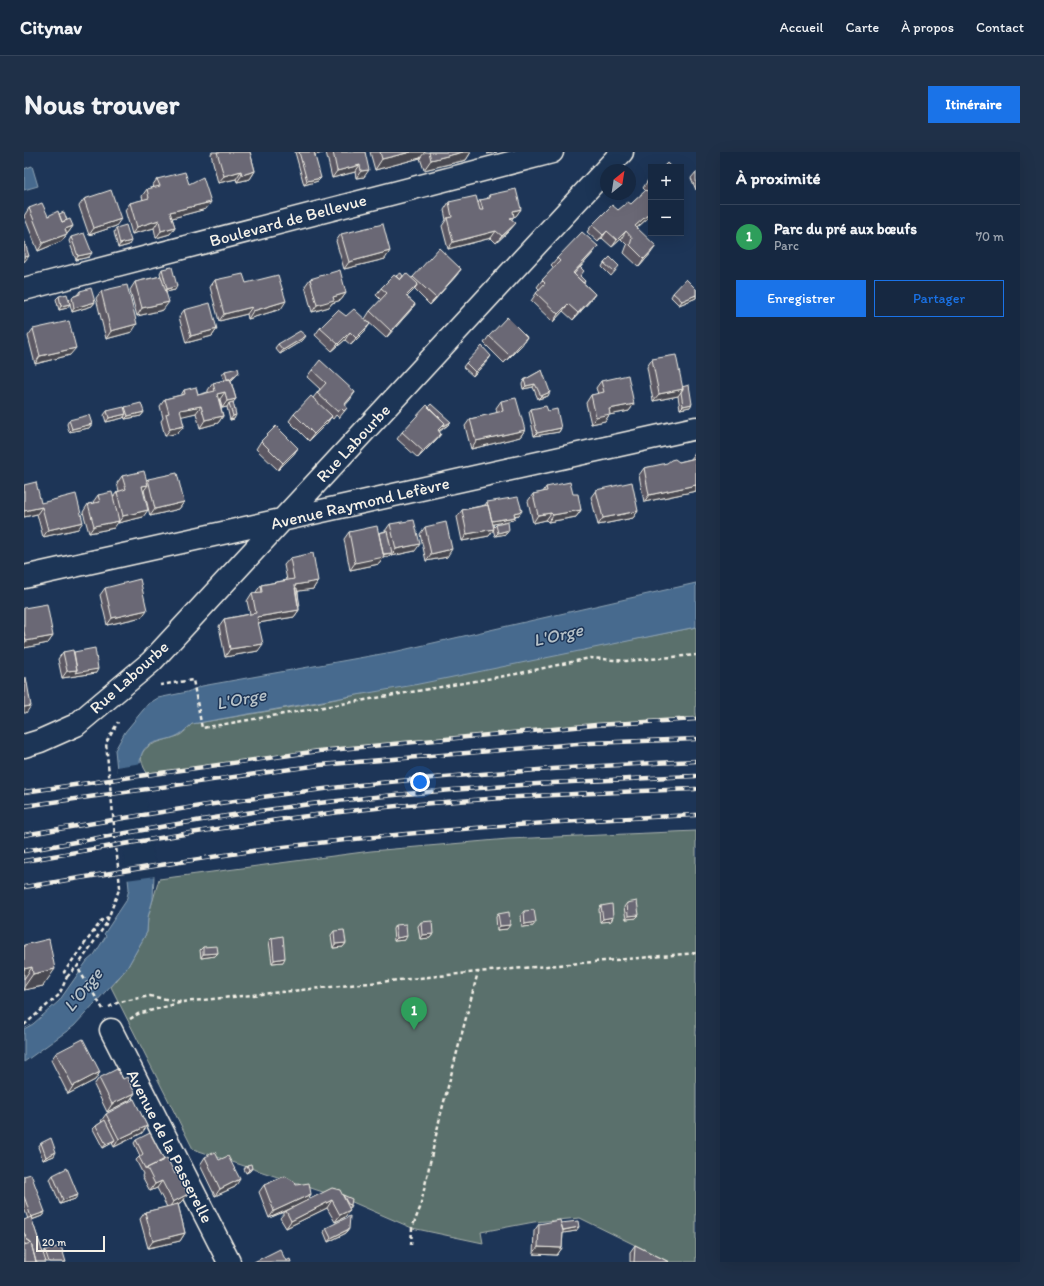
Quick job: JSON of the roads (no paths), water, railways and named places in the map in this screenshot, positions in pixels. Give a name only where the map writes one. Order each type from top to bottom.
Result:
[{"type":"street","name":"Boulevard de Bellevue","points":[[24,289],[552,152]]},
{"type":"street","name":"Rue Labourbe","points":[[24,746],[40,741],[76,725],[151,662],[622,152]]},
{"type":"street","name":"Avenue Raymond Lefèvre","points":[[24,577],[696,428]]},
{"type":"street","name":"Avenue de la Passerelle","points":[[111,1030],[229,1262]]},
{"type":"water","points":[[32,166],[38,186],[24,190],[24,169]]},
{"type":"water","name":"L'Orge","points":[[696,583],[696,627],[414,685],[192,724],[182,733],[174,737],[149,745],[141,755],[140,763],[154,875],[153,899],[148,917],[147,932],[127,968],[74,1026],[24,1062],[24,1029],[33,1024],[59,1001],[87,961],[94,955],[106,936],[104,934],[126,901],[129,889],[115,750],[125,732],[148,704],[158,698],[187,692],[202,686],[398,651]]},
{"type":"railway","points":[[24,792],[319,751],[596,725],[696,719]]},
{"type":"railway","points":[[24,806],[320,765],[590,743],[696,739]]},
{"type":"railway","points":[[24,835],[133,816],[316,790],[506,772],[696,761]]},
{"type":"railway","points":[[24,851],[171,825],[319,803],[413,793],[507,786],[696,776]]},
{"type":"railway","points":[[24,861],[234,826],[392,806],[507,797],[696,789]]},
{"type":"railway","points":[[24,887],[252,851],[363,838],[585,820],[696,815]]},
{"type":"place","name":"Parc du pré aux bœufs","points":[[414,1030]]}]
